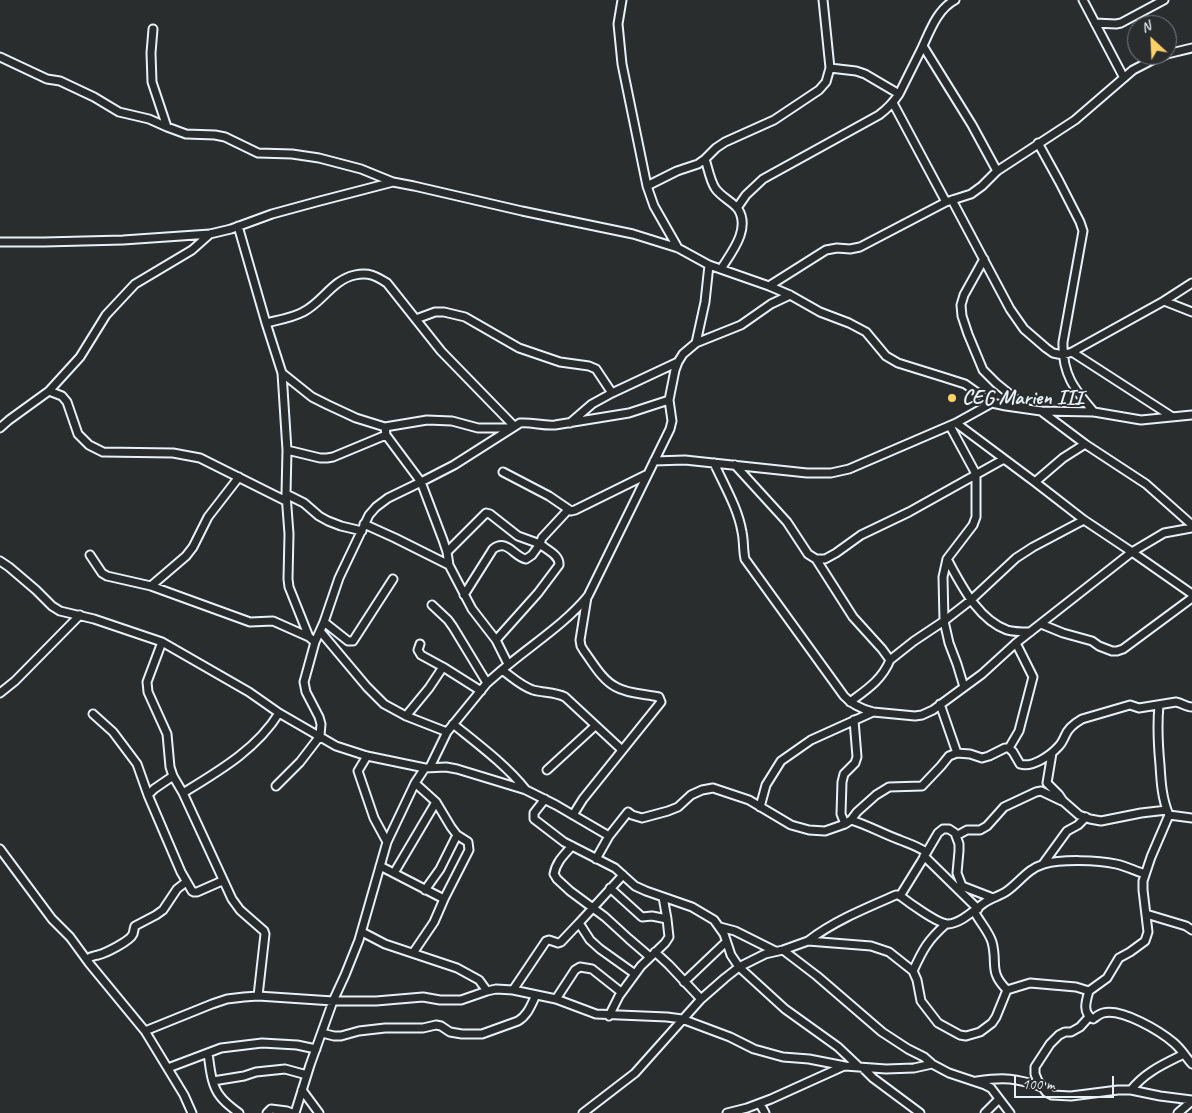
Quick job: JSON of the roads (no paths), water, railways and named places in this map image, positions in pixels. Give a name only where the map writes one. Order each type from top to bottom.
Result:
[{"type":"street","points":[[622,0],[618,24],[622,64],[647,186],[654,206],[678,248]]},
{"type":"street","points":[[647,186],[677,171],[698,164],[725,142],[774,120],[819,90],[826,82],[830,68],[823,0]]},
{"type":"street","points":[[737,208],[746,195],[763,179],[879,115],[893,103],[940,13],[955,0]]},
{"type":"street","points":[[1083,0],[1124,78]]},
{"type":"street","points":[[1095,23],[1121,23],[1164,0]]},
{"type":"street","points":[[153,29],[151,53],[152,82],[167,127]]},
{"type":"street","points":[[923,46],[972,125],[997,171]]},
{"type":"street","points":[[1177,52],[1192,49]]},
{"type":"street","points":[[0,57],[47,79],[60,81],[94,97],[118,112],[149,119],[186,134],[225,137],[258,153],[292,154],[319,158],[361,169],[393,182],[633,234],[678,248],[709,265],[769,286],[790,295],[820,312],[849,323],[866,332],[886,356],[898,364],[964,384],[992,402],[1041,411],[1094,412],[1141,420],[1192,414]]},
{"type":"street","points":[[769,286],[826,250],[836,248],[850,249],[860,246],[949,201],[971,194],[997,171],[1075,120],[1124,78],[1143,65]]},
{"type":"street","points":[[830,68],[865,74],[899,94]]},
{"type":"street","points":[[893,103],[984,259],[1010,308],[1024,329],[1053,353],[1062,355],[1072,352],[1164,301],[1192,283]]},
{"type":"street","points":[[1038,143],[1083,231],[1062,355],[1069,378],[1078,394],[1094,412]]},
{"type":"street","points":[[705,159],[713,186],[737,208],[742,224],[735,246],[721,269]]},
{"type":"street","points":[[0,242],[123,240],[210,234],[231,229],[272,214],[393,182]]},
{"type":"street","points":[[238,226],[282,373],[288,450],[286,497],[289,534],[288,579],[289,587],[312,640]]},
{"type":"street","points":[[0,428],[49,391],[80,357],[106,315],[135,284],[192,250],[210,234]]},
{"type":"street","points":[[984,259],[964,295],[961,305],[962,316],[983,370],[996,383],[1029,409]]},
{"type":"street","points":[[696,343],[705,302],[709,265]]},
{"type":"street","points":[[266,323],[302,313],[346,277],[363,273],[377,276],[387,283],[441,351],[513,427]]},
{"type":"street","points":[[573,815],[621,749],[661,702],[659,697],[616,688],[607,681],[584,651],[580,640],[588,596],[670,429],[672,421],[669,400],[678,362],[696,343],[741,325],[771,304],[790,295]]},
{"type":"street","points":[[1164,301],[1192,312]]},
{"type":"street","points":[[416,319],[435,312],[444,312],[465,318],[519,348],[560,362],[589,366],[596,369],[612,393]]},
{"type":"street","points":[[1072,352],[1172,416]]},
{"type":"street","points":[[570,423],[592,404],[678,362]]},
{"type":"street","points":[[282,373],[312,396],[328,405],[356,418],[385,427],[408,422],[435,420],[452,421],[478,428],[513,427]]},
{"type":"street","points":[[49,391],[62,396],[67,402],[78,434],[89,446],[103,452],[173,453],[200,458],[239,478],[304,503],[328,521],[341,526],[363,527],[395,538],[449,565]]},
{"type":"street","points":[[276,786],[300,762],[320,736],[321,724],[319,717],[304,687],[312,640],[320,631],[339,578],[369,515],[376,507],[388,498],[454,464],[520,423],[527,422],[545,426],[570,423],[629,413],[669,400]]},
{"type":"street","points":[[654,461],[685,460],[807,473],[831,473],[849,469],[953,425],[992,402]]},
{"type":"street","points":[[1041,411],[1146,484],[1192,526]]},
{"type":"street","points":[[953,425],[1004,459],[1084,520],[1192,594]]},
{"type":"street","points":[[953,425],[976,474],[976,517],[974,524],[947,559],[942,577],[944,622],[964,687]]},
{"type":"street","points":[[385,427],[386,435],[421,482],[447,552],[449,565],[464,595],[472,609],[496,640],[508,664]]},
{"type":"street","points":[[288,450],[327,458],[334,457],[386,435]]},
{"type":"street","points":[[1035,482],[1064,458],[1086,444]]},
{"type":"street","points":[[816,559],[825,559],[861,535],[909,512],[1004,459]]},
{"type":"street","points":[[714,463],[738,516],[743,534],[745,560],[844,696],[850,702],[873,712],[915,716],[933,710],[995,663],[1016,643],[1132,552],[1164,533],[1192,526]]},
{"type":"street","points":[[735,465],[787,522],[808,554],[816,559],[853,617],[890,660]]},
{"type":"street","points":[[503,472],[549,496],[568,510],[575,510],[646,475]]},
{"type":"street","points":[[150,586],[186,556],[208,517],[239,478]]},
{"type":"street","points":[[464,595],[497,546],[502,545],[509,548],[521,558],[526,559],[532,555],[542,538],[568,510]]},
{"type":"street","points":[[447,552],[486,512],[518,536],[540,544],[557,556],[559,565],[538,593],[496,640]]},
{"type":"street","points":[[850,702],[880,678],[890,660],[921,636],[944,622],[1016,558],[1084,520]]},
{"type":"street","points":[[90,555],[102,573],[107,576],[150,586],[250,622],[273,621],[312,640]]},
{"type":"street","points":[[947,559],[977,608],[993,622],[1006,629],[1015,632],[1030,632]]},
{"type":"street","points":[[0,561],[60,611],[114,625],[162,642],[249,692],[336,746],[367,756],[428,768],[446,767],[457,769],[526,790],[609,836]]},
{"type":"street","points":[[324,622],[348,640],[353,640],[393,579]]},
{"type":"street","points":[[268,1113],[271,1109],[287,1110],[293,1113],[333,1001],[362,932],[386,842],[415,783],[428,768],[447,732],[486,683],[556,627],[588,596]]},
{"type":"street","points":[[1041,624],[1062,633],[1092,641],[1112,651],[1117,651],[1123,649],[1192,598]]},
{"type":"street","points":[[432,605],[453,626],[486,683]]},
{"type":"street","points":[[0,694],[80,615]]},
{"type":"street","points":[[320,631],[367,687],[384,704],[406,716],[447,732]]},
{"type":"street","points":[[162,642],[147,682],[148,692],[167,734],[170,768],[173,776],[183,793],[222,881],[232,900],[240,910],[264,931],[258,996]]},
{"type":"street","points":[[848,822],[876,795],[889,787],[922,786],[948,756],[957,753],[970,754],[982,758],[1009,748],[1020,730],[1033,677],[1016,643]]},
{"type":"street","points":[[420,644],[418,650],[420,655],[481,691]]},
{"type":"street","points":[[406,716],[443,667]]},
{"type":"street","points":[[502,670],[520,684],[533,690],[559,694],[565,697],[621,749]]},
{"type":"street","points":[[1009,748],[1020,764],[1026,766],[1052,753],[1069,729],[1082,719],[1130,705],[1139,708],[1180,702],[1192,707]]},
{"type":"street","points":[[940,704],[957,753]]},
{"type":"street","points":[[1089,1017],[1086,1013],[1086,1000],[1089,991],[1107,978],[1118,958],[1145,941],[1148,932],[1143,890],[1145,874],[1168,813],[1160,776],[1157,736],[1159,705]]},
{"type":"street","points":[[183,793],[218,772],[255,742],[272,724],[279,712]]},
{"type":"street","points":[[760,807],[766,785],[781,761],[811,740],[873,712]]},
{"type":"street","points":[[93,714],[113,732],[137,764],[148,795],[181,872],[192,890],[197,892],[222,881]]},
{"type":"street","points":[[848,822],[841,814],[842,782],[844,774],[855,763],[857,756],[854,720]]},
{"type":"street","points":[[453,724],[496,759],[526,790]]},
{"type":"street","points":[[547,770],[595,726]]},
{"type":"street","points":[[1052,753],[1047,783],[1079,815],[1101,821],[1141,813],[1168,813],[1192,818]]},
{"type":"street","points":[[367,756],[358,770],[374,818],[386,842]]},
{"type":"street","points":[[148,795],[173,776]]},
{"type":"street","points":[[413,954],[434,922],[469,850],[468,842],[457,835],[436,802],[415,783]]},
{"type":"street","points":[[596,859],[609,836],[628,812],[642,818],[668,811],[678,806],[691,795],[713,788],[748,800],[791,825],[808,830],[824,831],[848,822],[859,822],[916,845],[976,910],[992,942],[994,972],[999,983],[1006,990]]},
{"type":"street","points":[[956,836],[967,830],[980,830],[987,826],[1004,807],[1036,792],[1041,791],[1063,801]]},
{"type":"street","points":[[545,799],[535,811],[534,819],[564,842],[615,868],[635,886],[692,908],[714,920],[720,927],[731,954],[740,967],[786,1009],[838,1047],[873,1078],[920,1113]]},
{"type":"street","points":[[394,874],[436,802]]},
{"type":"street","points":[[1043,864],[1067,831],[1078,825],[1086,817]]},
{"type":"street","points":[[900,896],[938,833],[943,829],[949,829],[956,833],[959,851],[957,873],[962,886],[994,898]]},
{"type":"street","points":[[425,890],[440,868],[457,835]]},
{"type":"street","points":[[572,846],[557,863],[554,874],[557,879],[570,891],[606,917],[629,939],[669,965],[701,999]]},
{"type":"street","points":[[0,849],[52,919],[70,937],[145,1031],[168,1068],[192,1113]]},
{"type":"street","points":[[583,1113],[635,1073],[701,999],[740,967],[765,954],[784,950],[808,941],[852,915],[894,896],[900,896],[929,916],[946,924],[964,918],[984,903],[1008,890],[1025,874],[1043,864],[1072,860],[1115,864],[1145,874]]},
{"type":"street","points":[[380,866],[444,899]]},
{"type":"street","points":[[513,990],[546,941],[561,942],[623,875]]},
{"type":"street","points":[[87,959],[93,955],[110,950],[130,938],[136,926],[163,910],[177,889],[186,882]]},
{"type":"street","points":[[610,888],[642,917],[667,918]]},
{"type":"street","points":[[609,1016],[622,992],[635,974],[669,937],[662,898]]},
{"type":"street","points":[[1146,914],[1186,926],[1192,930]]},
{"type":"street","points":[[579,923],[590,940],[635,974]]},
{"type":"street","points":[[913,971],[925,946],[946,924]]},
{"type":"street","points":[[720,927],[735,931],[775,951]]},
{"type":"street","points":[[362,932],[386,944],[456,968],[479,980],[487,991]]},
{"type":"street","points":[[808,941],[871,946],[889,952],[913,971],[917,980],[921,1001],[938,1023],[960,1035],[966,1036],[980,1032],[992,1023],[1006,990]]},
{"type":"street","points":[[684,982],[726,942]]},
{"type":"street","points":[[784,950],[882,1032],[949,1073],[991,1088],[1010,1113]]},
{"type":"street","points":[[556,999],[575,970],[580,967],[592,969],[622,992]]},
{"type":"street","points":[[1006,990],[1030,983],[1076,987],[1089,991]]},
{"type":"street","points":[[145,1031],[227,999],[258,996],[333,1001],[376,1001],[423,997],[440,1000],[461,1000],[496,989],[513,990],[556,999],[596,1014],[682,1019],[730,1037],[754,1049],[783,1057],[809,1059],[845,1066],[886,1069],[914,1068],[932,1064]]},
{"type":"street","points":[[322,1033],[342,1036],[385,1028],[423,1028],[436,1025],[450,1032],[482,1034],[523,1018],[528,1013],[536,995]]},
{"type":"street","points":[[1089,1017],[1093,1018],[1105,1012],[1131,1017],[1146,1024],[1175,1044],[1192,1064]]},
{"type":"street","points":[[1089,1017],[1088,1020],[1072,1032],[1065,1032],[1059,1035],[1050,1044],[1035,1067],[1035,1074],[1046,1092],[1052,1095],[1071,1096],[1131,1090],[1192,1100]]},
{"type":"street","points":[[168,1068],[221,1048],[262,1043],[297,1045],[316,1049]]},
{"type":"street","points":[[1131,1090],[1149,1072],[1185,1056],[1192,1050]]},
{"type":"street","points":[[208,1053],[213,1082],[221,1098],[238,1113]]},
{"type":"street","points":[[727,1113],[760,1104],[845,1066]]},
{"type":"street","points":[[213,1082],[256,1072],[285,1069],[307,1075]]},
{"type":"street","points":[[974,1081],[1013,1078],[1042,1087]]},
{"type":"street","points":[[302,1090],[319,1113]]},
{"type":"street","points":[[985,1113],[999,1099]]},
{"type":"street","points":[[1178,1113],[1192,1100]]},
{"type":"street","points":[[760,1104],[764,1113]]},
{"type":"place","name":"CEG Marien III","points":[[952,398]]}]
